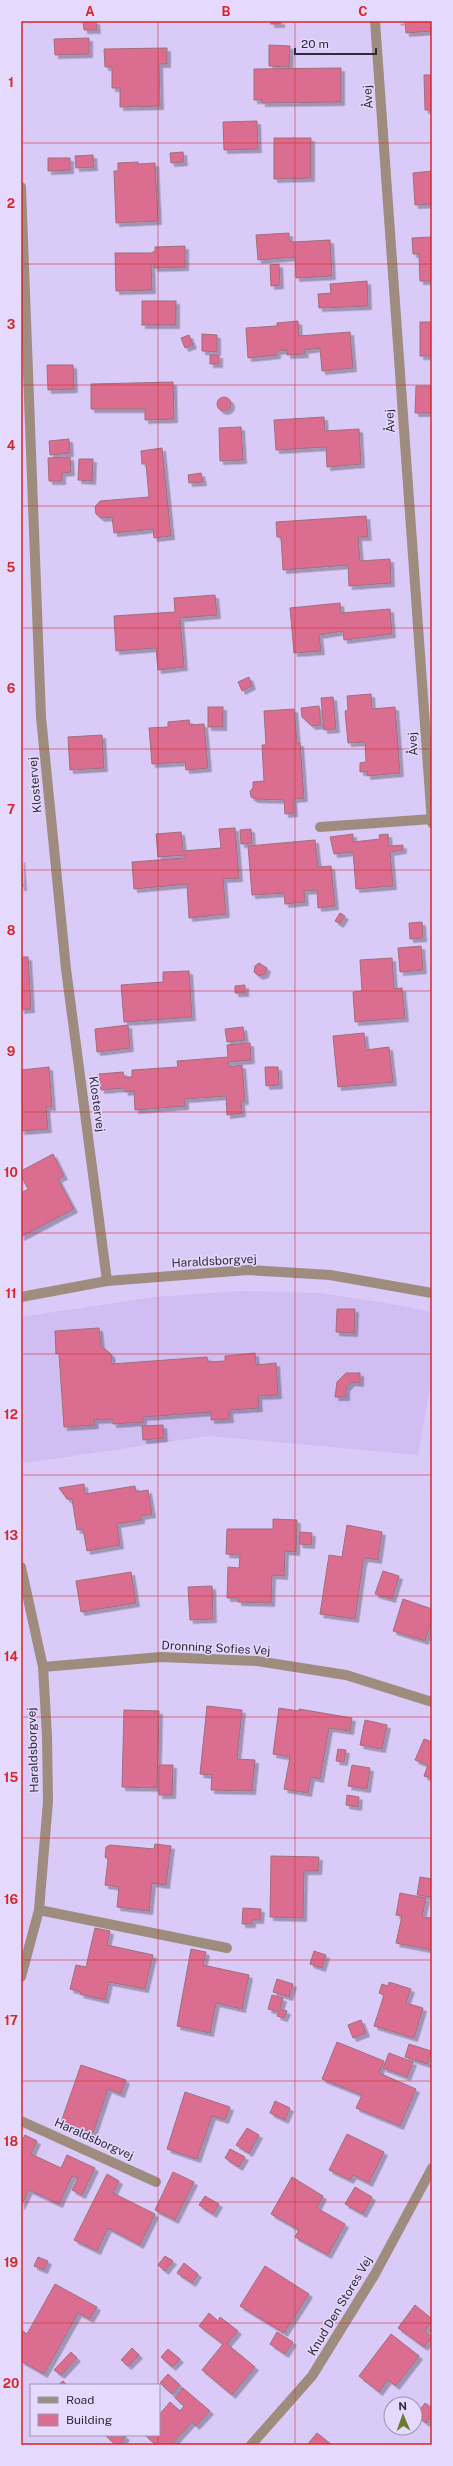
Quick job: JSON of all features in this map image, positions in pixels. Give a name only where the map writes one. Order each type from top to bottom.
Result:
[{"type":"street","name":"Åvej","points":[[375,21],[432,822]]},
{"type":"street","name":"Klostervej","points":[[21,187],[42,717],[66,969],[107,1282]]},
{"type":"street","points":[[320,826],[432,819]]},
{"type":"street","name":"Haraldsborgvej","points":[[21,1297],[107,1282],[248,1270],[330,1276],[432,1293]]},
{"type":"street","name":"Haraldsborgvej","points":[[21,1567],[43,1667],[47,1736],[48,1801],[39,1910],[21,1977]]},
{"type":"street","name":"Dronning Sofies Vej","points":[[43,1667],[161,1657],[257,1661],[346,1675],[432,1702]]},
{"type":"street","points":[[39,1910],[227,1948]]},
{"type":"street","name":"Haraldsborgvej","points":[[21,2120],[156,2182]]},
{"type":"street","name":"Knud Den Stores Vej","points":[[251,2445],[312,2376],[375,2274],[432,2168]]},
{"type":"shaded area","points":[[242,1291],[320,1293],[432,1312],[432,1376],[418,1455],[209,1436],[25,1463],[21,1454],[21,1317],[154,1297]]},
{"type":"building","points":[[83,21],[96,21],[97,30],[84,30]]},
{"type":"building","points":[[271,21],[281,21],[281,24],[271,24]]},
{"type":"building","points":[[397,21],[432,21],[432,31],[406,33],[405,22]]},
{"type":"building","points":[[89,38],[89,54],[55,55],[54,39]]},
{"type":"building","points":[[269,45],[290,46],[289,67],[269,66]]},
{"type":"building","points":[[167,48],[167,64],[159,64],[160,106],[120,107],[120,88],[112,88],[112,67],[105,67],[104,49]]},
{"type":"building","points":[[341,68],[341,102],[262,103],[262,100],[254,100],[254,69]]},
{"type":"building","points":[[424,75],[432,75],[432,110],[425,110]]},
{"type":"building","points":[[257,121],[258,149],[224,150],[223,122]]},
{"type":"building","points":[[274,138],[311,138],[311,178],[274,179]]},
{"type":"building","points":[[183,152],[184,162],[171,163],[170,153]]},
{"type":"building","points":[[93,155],[94,167],[76,168],[75,156]]},
{"type":"building","points":[[48,158],[70,158],[70,170],[48,171]]},
{"type":"building","points":[[138,162],[138,164],[155,163],[158,221],[116,223],[114,171],[118,171],[118,163]]},
{"type":"building","points":[[432,171],[432,204],[415,205],[413,173]]},
{"type":"building","points":[[289,233],[289,240],[293,242],[330,240],[332,276],[296,278],[295,257],[258,260],[256,235]]},
{"type":"building","points":[[432,237],[432,281],[420,281],[419,254],[413,254],[412,238]]},
{"type":"building","points":[[185,246],[185,267],[154,268],[154,264],[151,264],[152,290],[116,291],[115,253],[151,253],[155,251],[155,247]]},
{"type":"building","points":[[279,264],[280,285],[271,286],[270,265]]},
{"type":"building","points":[[367,281],[368,306],[319,308],[318,294],[331,293],[330,284]]},
{"type":"building","points":[[142,301],[176,301],[176,325],[142,325]]},
{"type":"building","points":[[298,321],[299,336],[350,332],[353,368],[322,371],[320,348],[304,350],[305,354],[287,355],[287,350],[277,351],[277,355],[248,358],[246,328],[277,326],[277,323]]},
{"type":"building","points":[[420,322],[432,322],[432,356],[420,356]]},
{"type":"building","points":[[202,334],[217,335],[217,352],[202,351]]},
{"type":"building","points":[[189,335],[193,345],[185,348],[181,338]]},
{"type":"building","points":[[210,355],[219,355],[219,364],[210,364]]},
{"type":"building","points":[[47,365],[73,365],[74,389],[48,390]]},
{"type":"building","points":[[173,382],[174,419],[145,420],[145,409],[91,409],[91,384]]},
{"type":"building","points":[[416,386],[432,386],[432,413],[415,413]]},
{"type":"building","points":[[221,397],[227,397],[231,401],[231,407],[227,411],[221,411],[217,407],[217,401]]},
{"type":"building","points":[[324,417],[325,431],[359,429],[361,464],[327,467],[326,447],[276,450],[274,420]]},
{"type":"building","points":[[241,427],[243,460],[220,461],[219,428]]},
{"type":"building","points":[[69,439],[70,453],[50,455],[49,441]]},
{"type":"building","points":[[162,448],[171,536],[154,538],[153,529],[114,533],[112,517],[101,518],[96,514],[95,507],[100,501],[149,497],[146,464],[142,464],[141,451]]},
{"type":"building","points":[[70,457],[71,472],[62,473],[62,481],[49,481],[48,458]]},
{"type":"building","points":[[79,459],[93,459],[92,481],[78,480]]},
{"type":"building","points":[[201,473],[203,482],[189,483],[188,475]]},
{"type":"building","points":[[366,516],[368,537],[358,537],[360,561],[390,559],[391,583],[349,586],[348,565],[283,570],[281,537],[277,537],[276,522]]},
{"type":"building","points":[[215,595],[217,615],[180,618],[184,667],[158,670],[156,648],[116,651],[114,616],[175,612],[174,598]]},
{"type":"building","points":[[340,603],[341,613],[390,609],[392,634],[344,640],[343,631],[319,635],[321,651],[294,653],[290,608]]},
{"type":"building","points":[[249,677],[252,686],[242,691],[238,682]]},
{"type":"building","points":[[371,694],[372,709],[395,707],[400,773],[367,776],[367,771],[360,772],[360,763],[366,762],[365,742],[348,743],[345,711],[348,710],[347,696]]},
{"type":"building","points":[[333,697],[336,729],[324,730],[321,698]]},
{"type":"building","points":[[319,706],[321,725],[312,726],[302,717],[301,708]]},
{"type":"building","points":[[208,707],[223,707],[223,727],[208,727]]},
{"type":"building","points":[[294,709],[297,743],[300,743],[304,798],[293,799],[294,813],[285,814],[284,800],[255,799],[251,797],[250,791],[253,788],[253,782],[264,781],[262,745],[266,745],[264,711]]},
{"type":"building","points":[[189,720],[190,725],[204,724],[208,768],[186,770],[185,762],[152,764],[149,728],[168,727],[168,722]]},
{"type":"building","points":[[102,735],[104,768],[70,770],[68,737]]},
{"type":"building","points":[[235,828],[239,878],[223,879],[226,914],[189,918],[187,884],[134,889],[132,862],[185,858],[185,855],[158,857],[156,834],[181,832],[183,851],[221,848],[219,829]]},
{"type":"building","points":[[251,829],[252,843],[241,844],[240,830]]},
{"type":"building","points":[[353,834],[353,842],[380,839],[379,835],[388,834],[389,846],[403,845],[403,850],[390,852],[393,886],[356,889],[353,852],[334,854],[330,837]]},
{"type":"building","points":[[315,840],[318,867],[331,866],[335,906],[318,908],[317,890],[304,891],[305,902],[285,904],[284,893],[252,895],[248,846]]},
{"type":"building","points":[[21,859],[23,887],[21,887]]},
{"type":"building","points":[[340,913],[345,916],[340,924],[335,921]]},
{"type":"building","points":[[422,922],[423,938],[410,939],[409,923]]},
{"type":"building","points":[[421,946],[423,970],[400,972],[398,948]]},
{"type":"building","points":[[21,957],[28,957],[31,1009],[21,1010]]},
{"type":"building","points":[[392,958],[394,989],[402,988],[405,1018],[355,1022],[353,992],[362,991],[360,960]]},
{"type":"building","points":[[259,963],[267,968],[265,974],[259,976],[254,972],[255,966]]},
{"type":"building","points":[[189,971],[192,1017],[124,1022],[121,985],[163,982],[163,972]]},
{"type":"building","points":[[245,985],[245,993],[235,993],[235,986]]},
{"type":"building","points":[[128,1025],[130,1048],[97,1052],[95,1029]]},
{"type":"building","points":[[243,1027],[245,1040],[227,1042],[225,1029]]},
{"type":"building","points":[[364,1033],[366,1050],[389,1047],[393,1082],[338,1087],[333,1036]]},
{"type":"building","points":[[250,1043],[251,1060],[228,1062],[229,1067],[242,1065],[245,1101],[241,1101],[242,1113],[227,1115],[226,1096],[185,1099],[185,1106],[135,1110],[134,1091],[125,1092],[124,1088],[101,1090],[99,1074],[123,1072],[124,1077],[132,1077],[132,1070],[178,1067],[177,1061],[228,1057],[227,1045]]},
{"type":"building","points":[[49,1067],[52,1107],[46,1107],[48,1129],[21,1131],[21,1070]]},
{"type":"building","points":[[265,1067],[278,1067],[279,1085],[266,1086]]},
{"type":"building","points":[[53,1154],[64,1176],[58,1179],[74,1209],[21,1237],[21,1193],[28,1189],[21,1176],[21,1171]]},
{"type":"building","points":[[337,1309],[355,1309],[354,1333],[336,1332]]},
{"type":"building","points":[[99,1328],[101,1346],[111,1354],[112,1364],[207,1357],[208,1362],[225,1361],[225,1356],[255,1353],[256,1365],[276,1363],[278,1395],[258,1396],[259,1408],[229,1410],[230,1419],[211,1420],[211,1412],[143,1417],[143,1422],[113,1424],[113,1419],[94,1420],[95,1425],[64,1427],[59,1353],[56,1354],[55,1331]]},
{"type":"building","points":[[346,1373],[360,1373],[360,1383],[351,1382],[346,1388],[346,1397],[335,1397],[337,1382]]},
{"type":"building","points":[[163,1425],[164,1438],[143,1440],[142,1426]]},
{"type":"building","points":[[84,1484],[85,1494],[135,1486],[136,1492],[148,1490],[152,1514],[141,1516],[141,1520],[117,1524],[120,1545],[87,1551],[83,1529],[77,1530],[72,1499],[67,1499],[59,1488]]},
{"type":"building","points":[[273,1519],[297,1520],[296,1552],[285,1551],[284,1576],[272,1575],[271,1603],[238,1602],[238,1598],[227,1598],[228,1567],[239,1568],[240,1555],[226,1554],[227,1529],[273,1529]]},
{"type":"building","points":[[347,1525],[382,1532],[378,1560],[365,1558],[363,1562],[355,1619],[320,1614],[329,1555],[342,1557]]},
{"type":"building","points":[[300,1532],[312,1533],[311,1545],[299,1544]]},
{"type":"building","points":[[383,1571],[399,1576],[392,1599],[375,1594]]},
{"type":"building","points":[[131,1572],[136,1603],[81,1612],[76,1581]]},
{"type":"building","points":[[212,1586],[213,1619],[190,1620],[188,1587]]},
{"type":"building","points":[[403,1599],[432,1609],[432,1619],[425,1641],[393,1631]]},
{"type":"building","points":[[207,1706],[242,1710],[237,1759],[255,1760],[252,1791],[211,1790],[212,1775],[200,1774]]},
{"type":"building","points":[[279,1708],[299,1711],[299,1709],[352,1718],[350,1731],[329,1728],[320,1779],[311,1777],[308,1793],[284,1789],[290,1757],[273,1754]]},
{"type":"building","points":[[124,1710],[159,1711],[157,1788],[122,1787]]},
{"type":"building","points":[[365,1720],[387,1725],[382,1749],[360,1745]]},
{"type":"building","points":[[424,1739],[432,1742],[432,1779],[424,1776],[428,1765],[415,1760]]},
{"type":"building","points":[[338,1749],[346,1750],[344,1762],[336,1761]]},
{"type":"building","points":[[159,1765],[173,1765],[172,1795],[159,1795]]},
{"type":"building","points":[[352,1765],[370,1768],[367,1789],[348,1786]]},
{"type":"building","points":[[347,1795],[359,1797],[358,1807],[346,1805]]},
{"type":"building","points":[[155,1844],[171,1846],[166,1885],[152,1883],[149,1911],[117,1907],[119,1887],[105,1885],[108,1860],[105,1857],[106,1847],[110,1845],[154,1849]]},
{"type":"building","points":[[271,1856],[319,1857],[318,1871],[304,1871],[303,1918],[270,1917]]},
{"type":"building","points":[[420,1877],[432,1879],[432,1897],[417,1895]]},
{"type":"building","points":[[400,1893],[426,1898],[422,1917],[432,1918],[432,1950],[396,1943],[402,1916],[396,1915]]},
{"type":"building","points":[[243,1908],[261,1909],[260,1920],[252,1920],[252,1924],[242,1924]]},
{"type":"building","points":[[95,1928],[110,1931],[107,1945],[153,1955],[145,1989],[109,1982],[105,2000],[80,1994],[81,1992],[70,1989],[76,1965],[86,1967]]},
{"type":"building","points":[[191,1949],[206,1952],[203,1965],[249,1975],[242,2009],[216,2003],[210,2033],[177,2026]]},
{"type":"building","points":[[314,1951],[326,1955],[322,1968],[310,1964]]},
{"type":"building","points":[[277,1979],[293,1984],[289,1997],[273,1992]]},
{"type":"building","points":[[389,1982],[411,1989],[406,2003],[423,2008],[414,2038],[374,2026],[384,1995],[379,1993],[382,1984],[388,1986]]},
{"type":"building","points":[[272,1995],[283,1998],[280,2009],[287,2011],[284,2018],[277,2016],[279,2012],[268,2009]]},
{"type":"building","points":[[361,2020],[366,2033],[353,2038],[348,2025]]},
{"type":"building","points":[[337,2042],[384,2061],[379,2073],[416,2089],[400,2126],[356,2108],[362,2095],[322,2079]]},
{"type":"building","points":[[409,2044],[431,2051],[427,2064],[405,2057]]},
{"type":"building","points":[[389,2053],[413,2062],[407,2077],[383,2068]]},
{"type":"building","points":[[81,2065],[126,2080],[121,2094],[108,2089],[93,2133],[61,2122]]},
{"type":"building","points":[[185,2092],[230,2107],[225,2120],[212,2116],[197,2159],[167,2149]]},
{"type":"building","points":[[275,2101],[290,2108],[285,2120],[270,2113]]},
{"type":"building","points":[[247,2128],[259,2135],[249,2153],[236,2145]]},
{"type":"building","points":[[347,2134],[384,2152],[369,2183],[353,2175],[350,2180],[329,2170]]},
{"type":"building","points":[[25,2135],[37,2141],[31,2154],[61,2168],[67,2155],[95,2168],[82,2195],[72,2190],[78,2178],[72,2176],[59,2204],[29,2190],[21,2206],[21,2142]]},
{"type":"building","points":[[230,2149],[245,2157],[239,2167],[225,2158]]},
{"type":"building","points":[[173,2172],[194,2182],[175,2220],[155,2210]]},
{"type":"building","points":[[107,2174],[119,2181],[113,2193],[155,2214],[140,2245],[108,2228],[97,2251],[74,2240]]},
{"type":"building","points":[[292,2177],[323,2196],[317,2208],[345,2224],[328,2255],[295,2237],[299,2230],[271,2214]]},
{"type":"building","points":[[355,2187],[372,2197],[363,2214],[345,2204]]},
{"type":"building","points":[[205,2196],[219,2204],[213,2214],[199,2205]]},
{"type":"building","points":[[165,2256],[173,2261],[165,2271],[158,2265]]},
{"type":"building","points":[[38,2257],[48,2261],[44,2270],[34,2266]]},
{"type":"building","points":[[184,2263],[198,2274],[192,2283],[177,2273]]},
{"type":"building","points":[[265,2266],[309,2294],[284,2333],[240,2306]]},
{"type":"building","points":[[55,2284],[97,2307],[90,2319],[78,2313],[44,2374],[21,2361],[21,2335],[23,2331],[27,2334]]},
{"type":"building","points":[[415,2305],[432,2319],[425,2331],[432,2337],[424,2347],[398,2328]]},
{"type":"building","points":[[209,2313],[218,2321],[220,2317],[238,2331],[227,2344],[255,2367],[232,2395],[202,2370],[223,2344],[199,2326]]},
{"type":"building","points":[[277,2332],[293,2342],[285,2354],[270,2344]]},
{"type":"building","points":[[391,2334],[419,2356],[396,2386],[388,2380],[379,2392],[359,2376]]},
{"type":"building","points":[[132,2348],[139,2355],[128,2366],[121,2360]]},
{"type":"building","points":[[168,2349],[180,2359],[172,2367],[161,2357]]},
{"type":"building","points":[[71,2352],[77,2358],[61,2375],[54,2370]]},
{"type":"building","points":[[168,2374],[180,2385],[172,2394],[160,2383]]},
{"type":"building","points":[[63,2381],[66,2384],[59,2384]]},
{"type":"building","points":[[183,2388],[210,2411],[196,2426],[192,2422],[171,2445],[156,2445],[146,2436],[160,2436],[160,2414],[170,2402],[180,2411],[184,2406],[175,2398]]},
{"type":"building","points":[[425,2403],[432,2408],[432,2414],[426,2423],[423,2421],[423,2406]]},
{"type":"building","points":[[317,2433],[332,2445],[307,2445]]},
{"type":"building","points":[[106,2436],[126,2437],[119,2445],[116,2445]]}]
